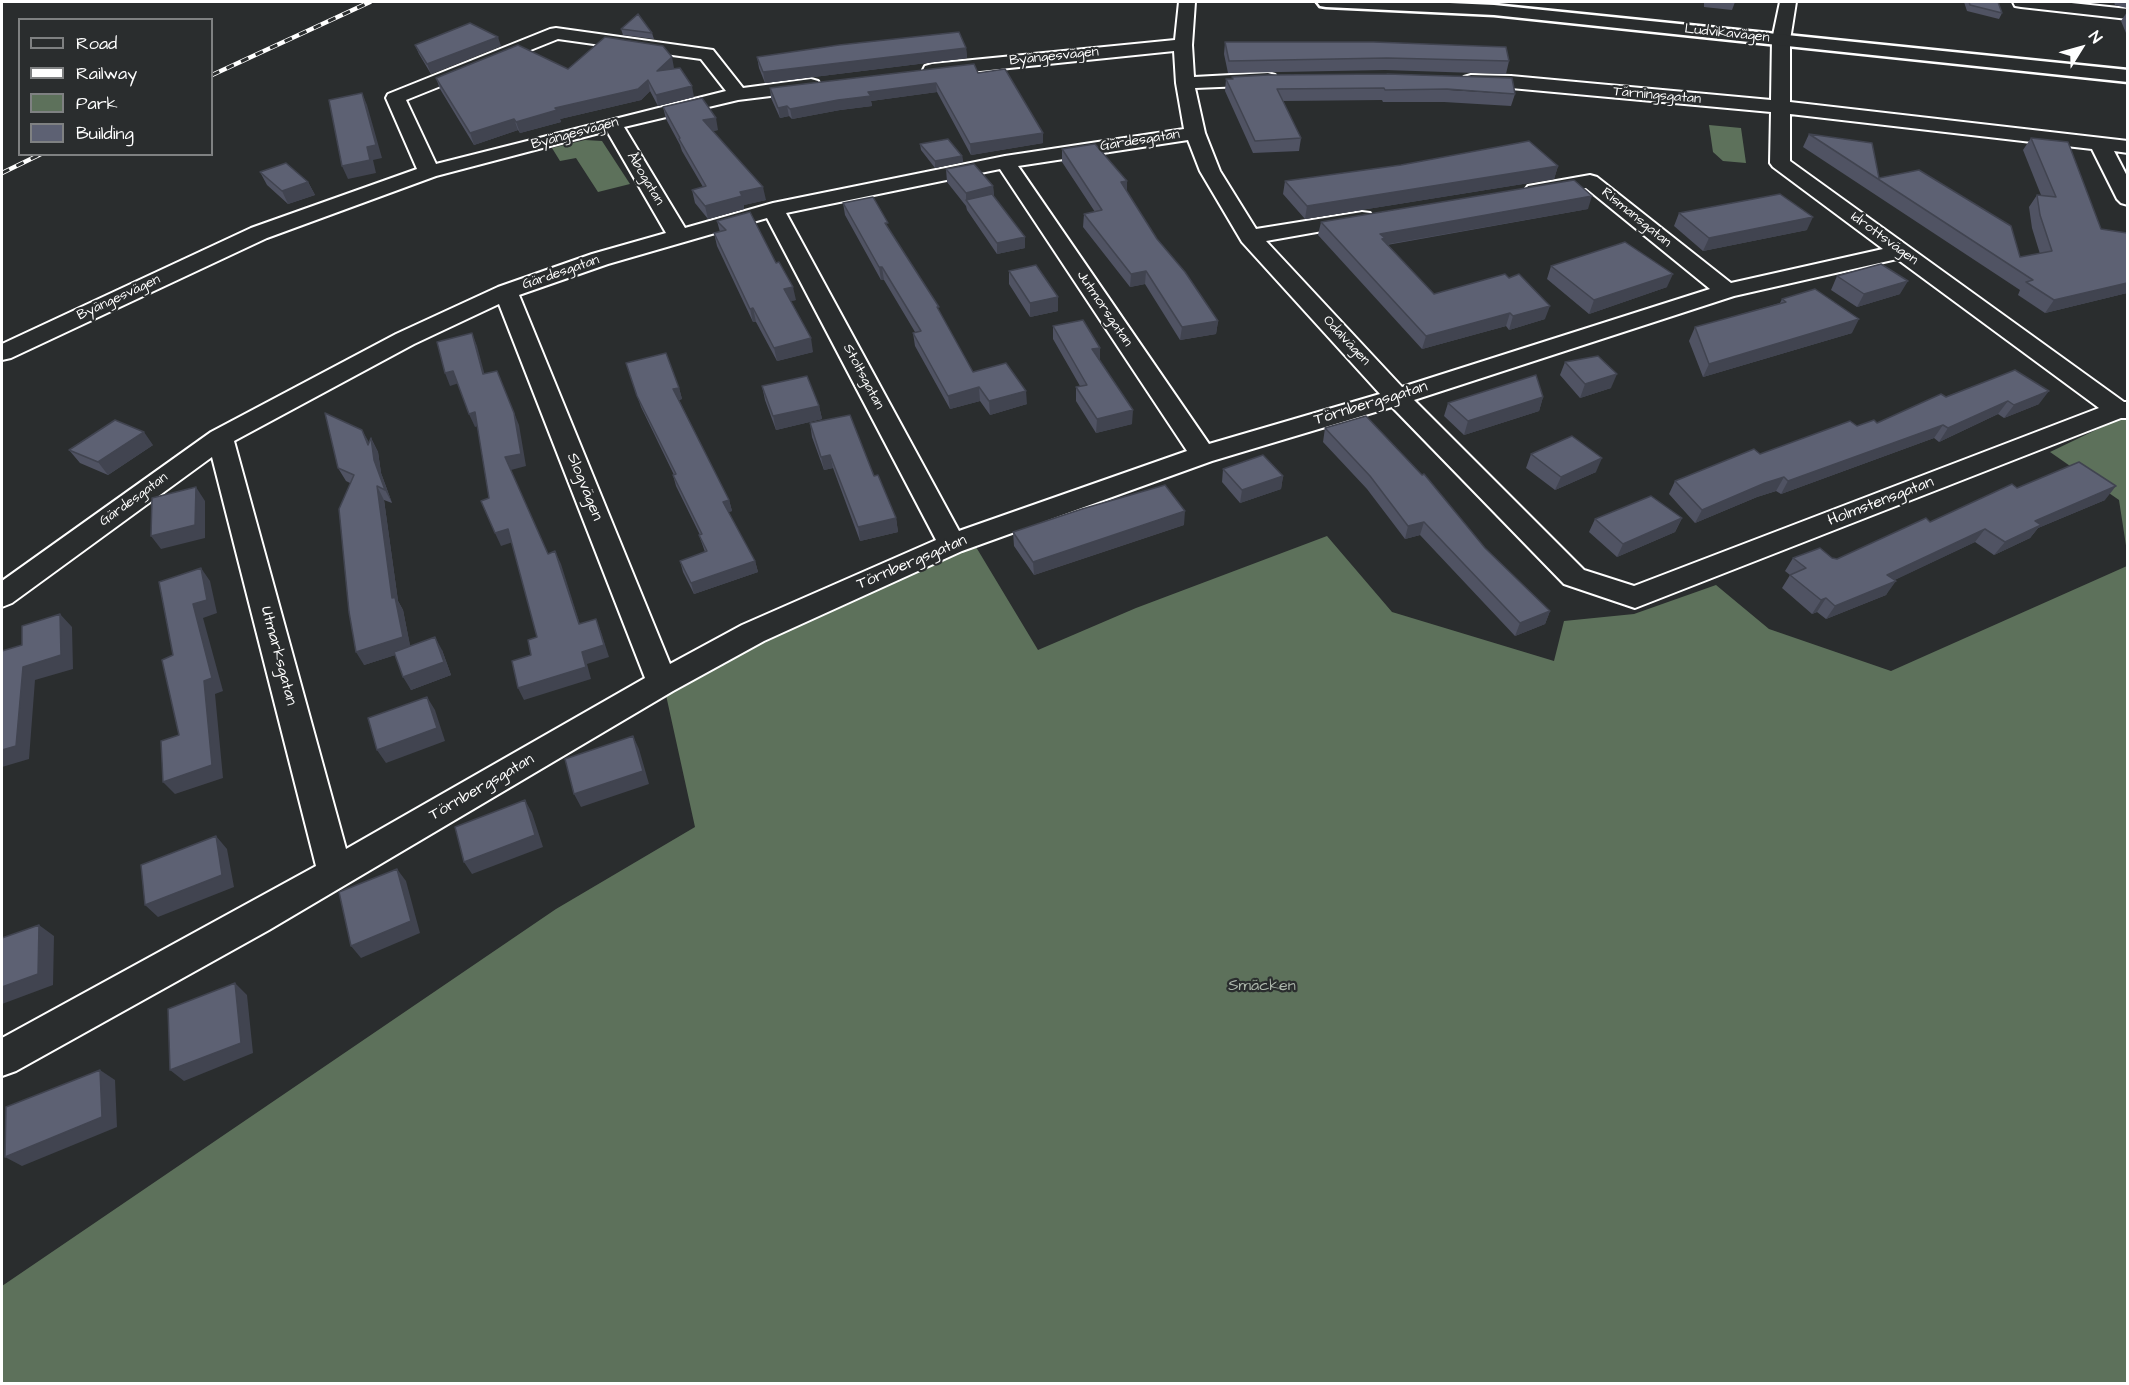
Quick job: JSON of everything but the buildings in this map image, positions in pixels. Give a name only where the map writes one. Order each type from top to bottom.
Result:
[{"type":"street","name":"Odalvägen","points":[[1187,2],[1183,45],[1185,83],[1195,133],[1210,171],[1250,237],[1397,397],[1574,577],[1635,597]]},
{"type":"street","name":"Ludvikavägen","points":[[1326,2],[1494,10],[2127,76]]},
{"type":"street","name":"Idrottsvägen","points":[[1788,2],[1781,40],[1780,163],[2123,410]]},
{"type":"street","points":[[2021,2],[2127,14]]},
{"type":"street","points":[[429,172],[395,98],[556,33],[707,54],[738,94]]},
{"type":"street","name":"Byängesvägen","points":[[911,72],[1183,45]]},
{"type":"street","points":[[1185,83],[1289,79]]},
{"type":"street","name":"Tärningsgatan","points":[[1453,80],[1511,82],[1781,107],[2127,147]]},
{"type":"street","name":"Byängesvägen","points":[[2,354],[260,233],[429,172],[738,94],[830,82]]},
{"type":"street","name":"Åbogatan","points":[[612,124],[678,235]]},
{"type":"street","name":"Gärdesgatan","points":[[2,596],[220,438],[405,339],[506,292],[600,259],[773,209],[1005,162],[1195,133]]},
{"type":"street","points":[[2100,144],[2127,199]]},
{"type":"street","name":"Jutmorsgatan","points":[[1005,162],[1203,455]]},
{"type":"street","name":"Rismansgatan","points":[[1520,192],[1590,181],[1727,291]]},
{"type":"street","name":"Stoltsgatan","points":[[773,209],[952,544]]},
{"type":"street","points":[[1250,237],[1379,215]]},
{"type":"street","name":"Törnbergsgatan","points":[[2,1058],[335,873],[662,682],[753,633],[952,544],[1203,455],[1397,397],[1727,291],[1901,251]]},
{"type":"street","name":"Slogvägen","points":[[506,292],[662,682]]},
{"type":"street","name":"Holmstensgatan","points":[[1635,597],[2123,410]]},
{"type":"street","name":"Utmarksgatan","points":[[220,438],[335,873]]},
{"type":"green space","points":[[1709,125],[1741,128],[1746,163],[1723,161],[1713,152]]},
{"type":"green space","points":[[585,140],[602,141],[630,184],[598,192],[576,158],[560,161],[552,148]]},
{"type":"green space","points":[[2127,415],[2127,552],[2119,500],[2050,452]]},
{"type":"green space","name":"Smäcken","points":[[1327,536],[1392,612],[1554,661],[1564,621],[1634,614],[1716,585],[1769,629],[1891,671],[2127,566],[2127,1383],[2,1384],[2,1286],[556,909],[695,827],[664,686],[921,566],[976,547],[1038,650],[1136,608]]},
{"type":"railway","points":[[213,75],[370,2]]},
{"type":"railway","points":[[2,173],[37,156]]}]
